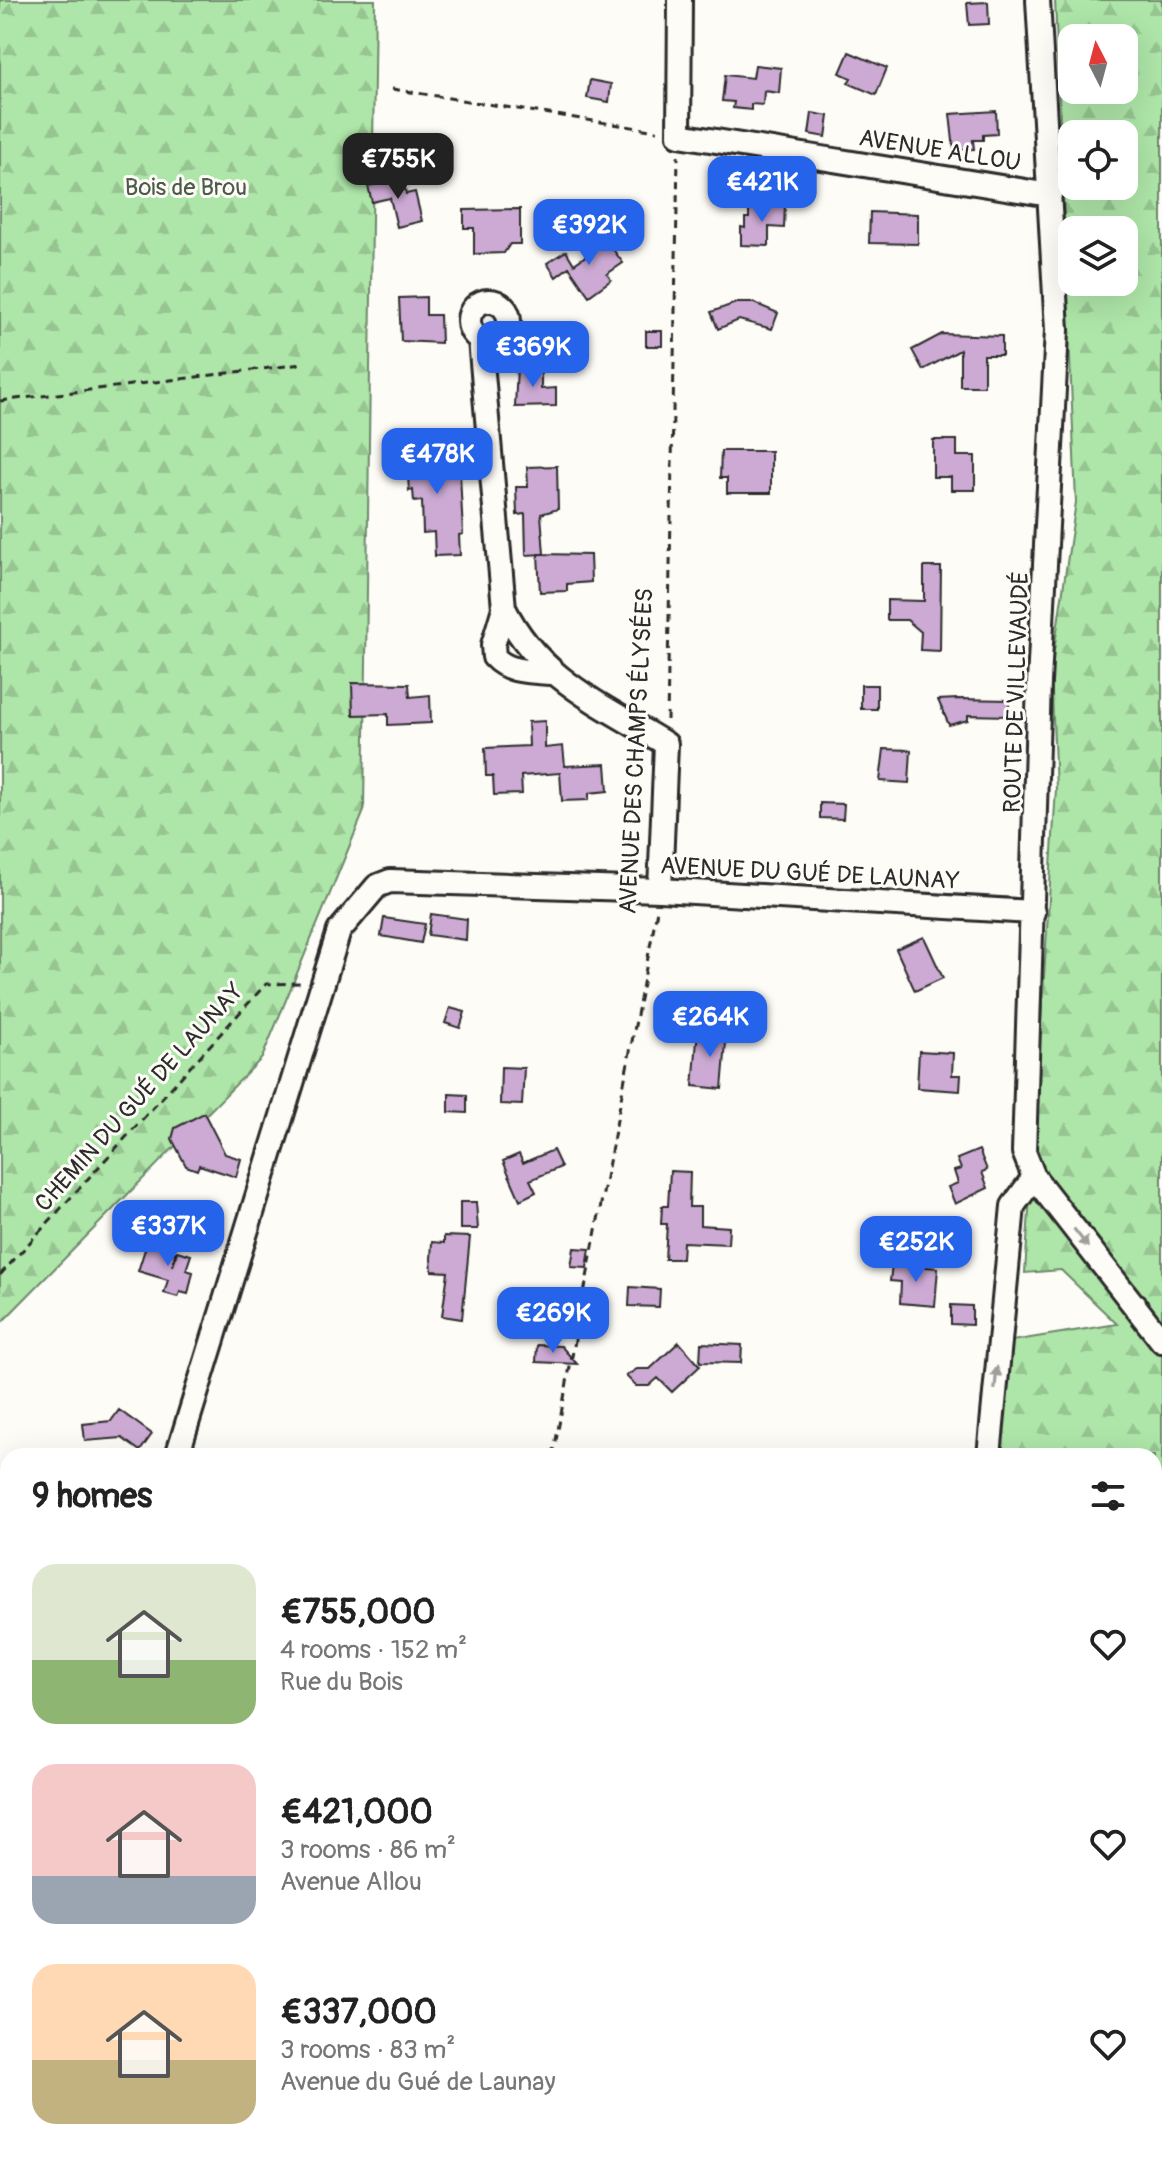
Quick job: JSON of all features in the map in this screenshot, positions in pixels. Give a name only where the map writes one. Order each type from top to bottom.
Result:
[{"type":"street","points":[[679,135],[680,0]]},
{"type":"street","name":"ROUTE DE VILLEVAUDÉ","points":[[1038,0],[1057,330],[1039,682],[1033,912],[1022,1124],[1024,1152],[1034,1177],[1162,1341]]},
{"type":"street","name":"AVENUE ALLOU","points":[[679,135],[1050,195]]},
{"type":"street","points":[[480,340],[504,608],[519,639],[551,673],[666,744]]},
{"type":"street","points":[[504,608],[493,645],[494,657],[502,666],[551,673]]},
{"type":"street","name":"AVENUE DES CHAMPS ÉLYSÉES","points":[[660,890],[666,744]]},
{"type":"street","name":"AVENUE DU GUÉ DE LAUNAY","points":[[179,1448],[339,931],[377,886],[390,881],[660,890],[1033,912]]},
{"type":"street","points":[[990,1448],[1013,1206],[1034,1177]]},
{"type":"path","points":[[392,89],[679,135]]},
{"type":"path","name":"AVENUE DES CHAMPS ÉLYSÉES","points":[[666,744],[679,135]]},
{"type":"path","points":[[0,401],[302,364]]},
{"type":"path","name":"AVENUE DES CHAMPS ÉLYSÉES","points":[[555,1448],[660,890]]},
{"type":"path","name":"CHEMIN DU GUÉ DE LAUNAY","points":[[0,1275],[266,984],[323,982]]},
{"type":"green space","name":"Bois de Brou","points":[[0,0],[375,0],[364,811],[262,1058],[0,1324]]},
{"type":"green space","points":[[1055,0],[1162,0],[1162,1448],[998,1448],[1005,1342],[1117,1324],[1061,1270],[1025,1273],[1056,789],[1051,671],[1076,502],[1067,296],[1138,296],[1138,216],[1064,216],[1063,200],[1138,200],[1138,120],[1060,120],[1059,104],[1138,104],[1138,24],[1058,24],[1058,72]]},
{"type":"building","points":[[988,2],[989,24],[969,25],[967,3]]},
{"type":"building","points":[[849,52],[887,68],[876,95],[848,83],[851,78],[840,73]]},
{"type":"building","points":[[755,65],[781,68],[779,93],[764,91],[763,105],[751,104],[751,110],[733,108],[734,102],[722,101],[725,75],[753,78]]},
{"type":"building","points":[[590,80],[611,84],[609,102],[587,98]]},
{"type":"building","points":[[996,111],[997,134],[983,135],[983,140],[973,140],[974,149],[954,150],[950,114]]},
{"type":"building","points":[[812,113],[829,116],[826,137],[809,134]]},
{"type":"building","points":[[403,178],[406,194],[415,192],[422,221],[397,227],[390,198],[372,202],[368,186]]},
{"type":"building","points":[[749,204],[785,204],[784,228],[769,227],[769,246],[741,245],[741,227],[745,228],[745,218],[749,218]]},
{"type":"building","points":[[520,209],[520,244],[510,244],[504,253],[474,254],[474,228],[464,228],[464,210]]},
{"type":"building","points":[[870,212],[918,214],[918,244],[869,243]]},
{"type":"building","points":[[607,241],[623,263],[607,274],[611,280],[589,296],[569,267],[556,277],[547,263],[566,251],[574,264]]},
{"type":"building","points":[[426,297],[426,315],[440,315],[441,343],[401,341],[399,298]]},
{"type":"building","points":[[736,303],[754,303],[778,313],[772,329],[739,320],[718,329],[711,312]]},
{"type":"building","points":[[646,331],[662,331],[662,346],[646,346]]},
{"type":"building","points":[[942,334],[1002,336],[1002,355],[984,355],[984,386],[960,386],[960,350],[923,370],[912,350]]},
{"type":"building","points":[[541,366],[541,389],[556,388],[556,406],[515,407],[517,367]]},
{"type":"building","points":[[440,438],[442,465],[449,464],[450,474],[460,473],[463,534],[459,535],[460,555],[435,556],[434,532],[423,533],[422,501],[414,502],[413,490],[409,491],[407,463],[414,462],[413,440]]},
{"type":"building","points":[[933,440],[957,440],[957,456],[975,456],[975,490],[951,490],[951,477],[933,477]]},
{"type":"building","points":[[721,451],[771,451],[771,493],[727,493],[727,478],[720,478]]},
{"type":"building","points":[[557,466],[558,509],[541,514],[544,554],[590,555],[591,582],[567,584],[567,591],[540,592],[538,554],[526,555],[525,514],[517,515],[516,487],[528,487],[527,467]]},
{"type":"building","points":[[924,567],[941,567],[940,651],[920,650],[921,632],[907,620],[887,620],[887,600],[924,601]]},
{"type":"building","points":[[352,683],[409,684],[410,697],[430,695],[431,723],[388,725],[388,714],[353,715]]},
{"type":"building","points":[[861,685],[877,685],[877,709],[861,709]]},
{"type":"building","points":[[938,700],[1009,700],[1009,716],[968,715],[968,720],[949,725]]},
{"type":"building","points":[[545,721],[545,748],[563,746],[565,766],[606,764],[608,791],[589,793],[589,800],[562,801],[560,773],[521,776],[522,794],[494,795],[493,776],[486,776],[485,748],[529,746],[528,722]]},
{"type":"building","points":[[884,749],[911,750],[909,783],[880,781]]},
{"type":"building","points":[[820,803],[844,804],[843,819],[820,818]]},
{"type":"building","points":[[431,914],[467,919],[466,940],[428,935]]},
{"type":"building","points":[[384,918],[425,924],[421,943],[381,936]]},
{"type":"building","points":[[924,937],[943,978],[915,991],[896,949]]},
{"type":"building","points":[[450,1008],[465,1012],[460,1028],[445,1023]]},
{"type":"building","points":[[698,1029],[727,1031],[722,1089],[693,1086]]},
{"type":"building","points":[[919,1051],[953,1053],[952,1075],[961,1075],[960,1091],[917,1088]]},
{"type":"building","points":[[501,1067],[524,1068],[522,1105],[500,1104]]},
{"type":"building","points":[[449,1094],[467,1095],[467,1113],[449,1112]]},
{"type":"building","points":[[204,1113],[225,1154],[241,1159],[236,1177],[199,1165],[197,1170],[186,1166],[172,1139],[175,1128]]},
{"type":"building","points":[[553,1150],[561,1167],[530,1180],[536,1192],[520,1200],[503,1161],[519,1154],[523,1163]]},
{"type":"building","points":[[979,1150],[987,1170],[982,1172],[988,1188],[955,1204],[948,1187],[958,1183],[954,1171],[961,1169],[957,1159]]},
{"type":"building","points":[[670,1171],[690,1172],[689,1207],[700,1207],[700,1225],[729,1227],[728,1244],[683,1242],[682,1259],[665,1259],[667,1224],[661,1224],[662,1206],[668,1206]]},
{"type":"building","points":[[460,1202],[476,1202],[478,1229],[460,1229]]},
{"type":"building","points":[[444,1236],[470,1237],[462,1319],[442,1316],[448,1272],[432,1271],[432,1242],[444,1243]]},
{"type":"building","points":[[147,1243],[175,1252],[173,1266],[177,1251],[191,1255],[186,1270],[193,1272],[188,1294],[180,1292],[178,1297],[164,1293],[168,1280],[138,1271]]},
{"type":"building","points":[[574,1248],[590,1249],[587,1268],[571,1267]]},
{"type":"building","points":[[892,1264],[938,1268],[935,1306],[900,1303],[901,1282],[890,1281]]},
{"type":"building","points":[[630,1287],[660,1289],[659,1307],[629,1306]]},
{"type":"building","points":[[951,1305],[972,1306],[972,1325],[951,1324]]},
{"type":"building","points":[[679,1342],[700,1366],[672,1392],[658,1378],[649,1386],[636,1386],[626,1376],[637,1369],[650,1369]]},
{"type":"building","points":[[701,1343],[742,1345],[741,1363],[700,1362]]},
{"type":"building","points":[[537,1345],[561,1346],[577,1364],[536,1362]]},
{"type":"building","points":[[119,1410],[152,1434],[142,1448],[136,1448],[122,1438],[85,1441],[83,1424],[111,1421]]}]
